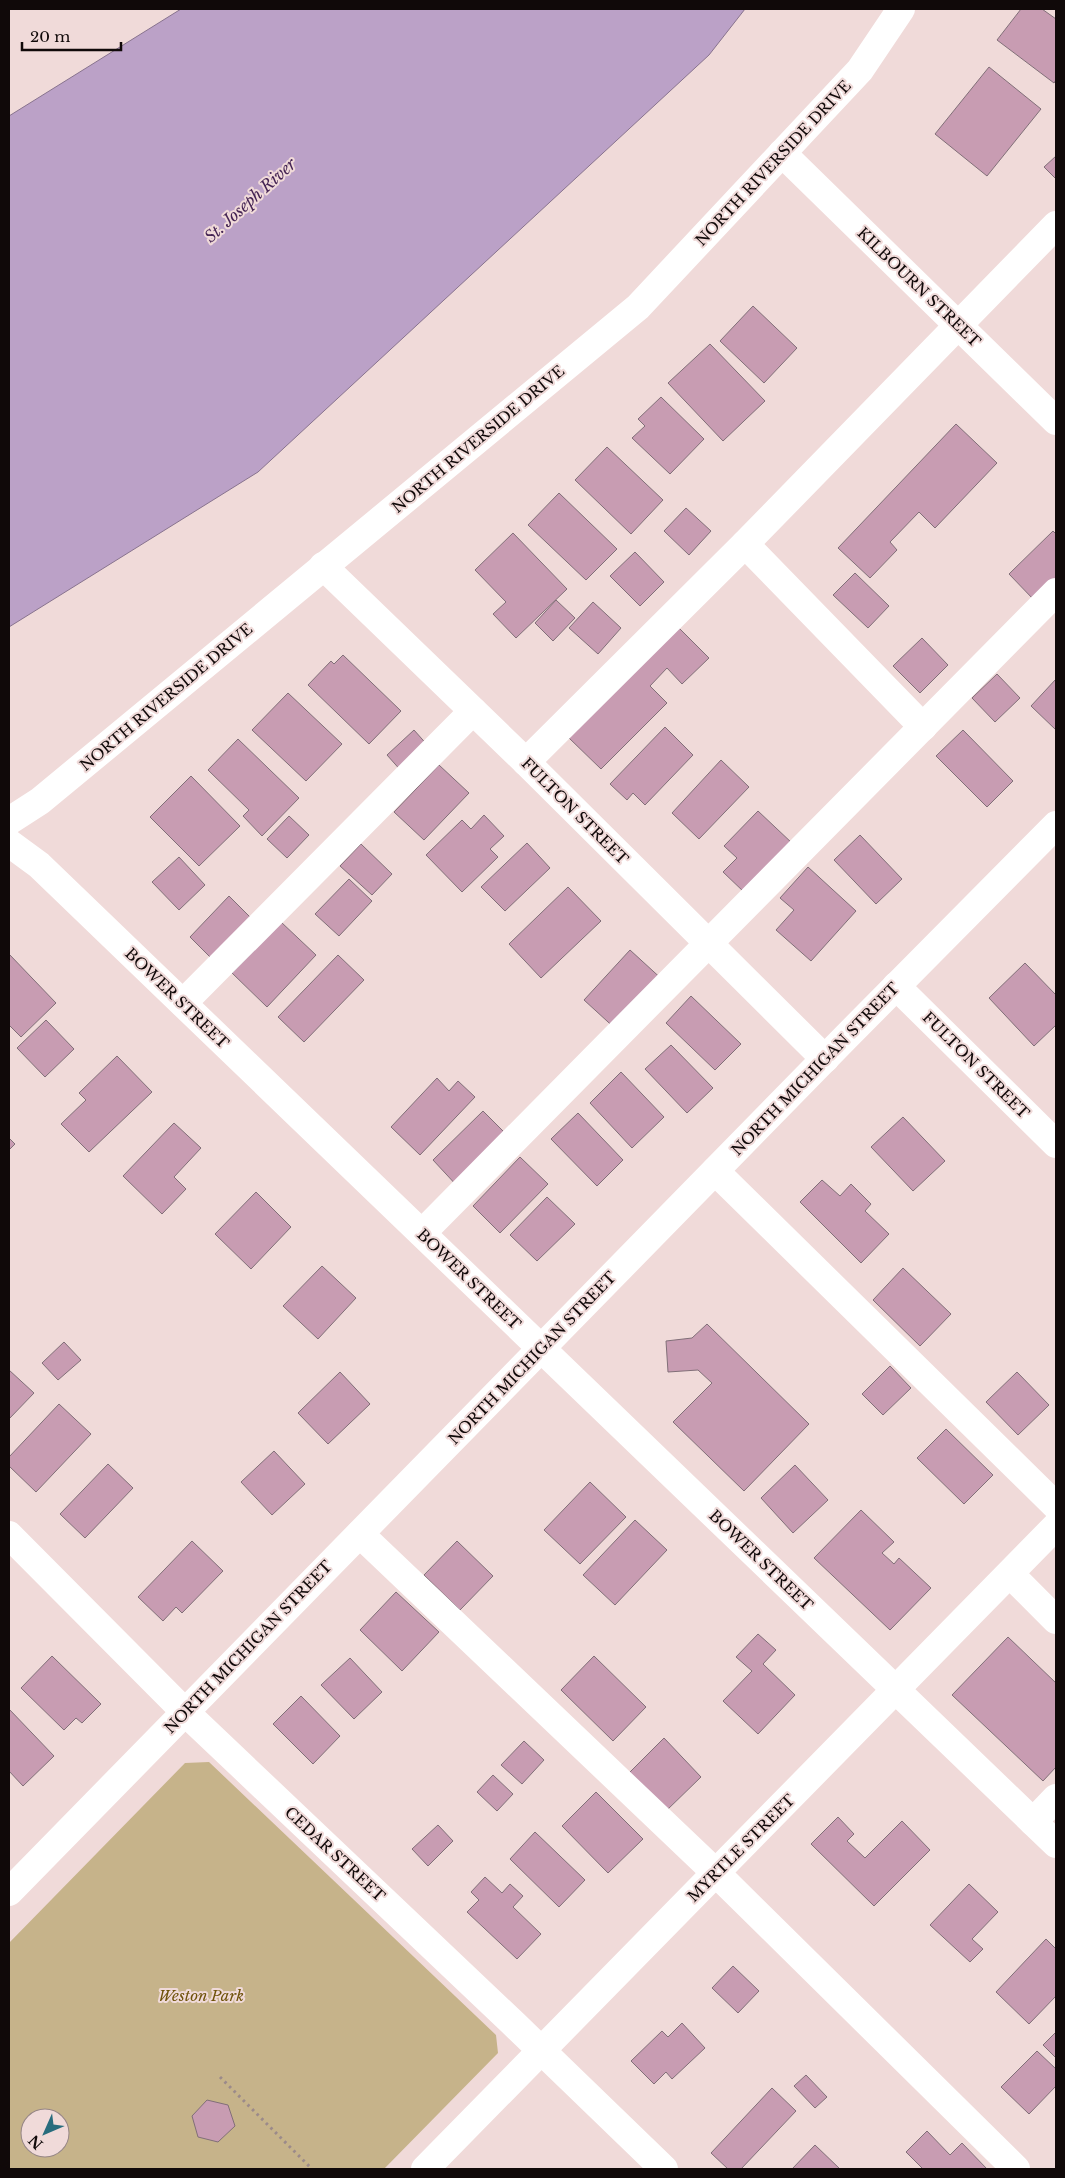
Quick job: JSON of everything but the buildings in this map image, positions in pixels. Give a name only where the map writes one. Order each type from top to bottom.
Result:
[{"type":"street","name":"NORTH RIVERSIDE DRIVE","points":[[9,821],[35,804],[638,307],[860,70],[901,9]]},
{"type":"street","name":"KILBOURN STREET","points":[[782,154],[1056,421]]},
{"type":"street","points":[[526,762],[745,544],[960,326],[1056,225]]},
{"type":"street","points":[[745,544],[923,727]]},
{"type":"street","name":"FULTON STREET","points":[[324,566],[526,762],[825,1059]]},
{"type":"street","points":[[422,1233],[1056,592]]},
{"type":"street","points":[[183,1004],[473,711]]},
{"type":"street","name":"NORTH MICHIGAN STREET","points":[[9,1892],[1056,825]]},
{"type":"street","name":"BOWER STREET","points":[[9,843],[39,866],[1056,1844]]},
{"type":"street","name":"FULTON STREET","points":[[896,986],[1056,1144]]},
{"type":"street","points":[[715,1171],[1056,1506]]},
{"type":"street","name":"MYRTLE STREET","points":[[425,2169],[1056,1526]]},
{"type":"street","points":[[360,1534],[716,1873],[1016,2169]]},
{"type":"street","name":"CEDAR STREET","points":[[9,1535],[185,1712],[542,2050],[664,2169]]},
{"type":"street","points":[[1010,1574],[1056,1620]]},
{"type":"street","points":[[1033,1822],[1056,1798]]},
{"type":"path","points":[[220,2076],[312,2169]]},
{"type":"green space","name":"Weston Park","points":[[209,1762],[496,2035],[498,2053],[384,2169],[9,2169],[9,1943],[185,1763]]},
{"type":"water","name":"St. Joseph River","points":[[181,9],[745,9],[709,55],[258,472],[9,627],[9,116]]}]
